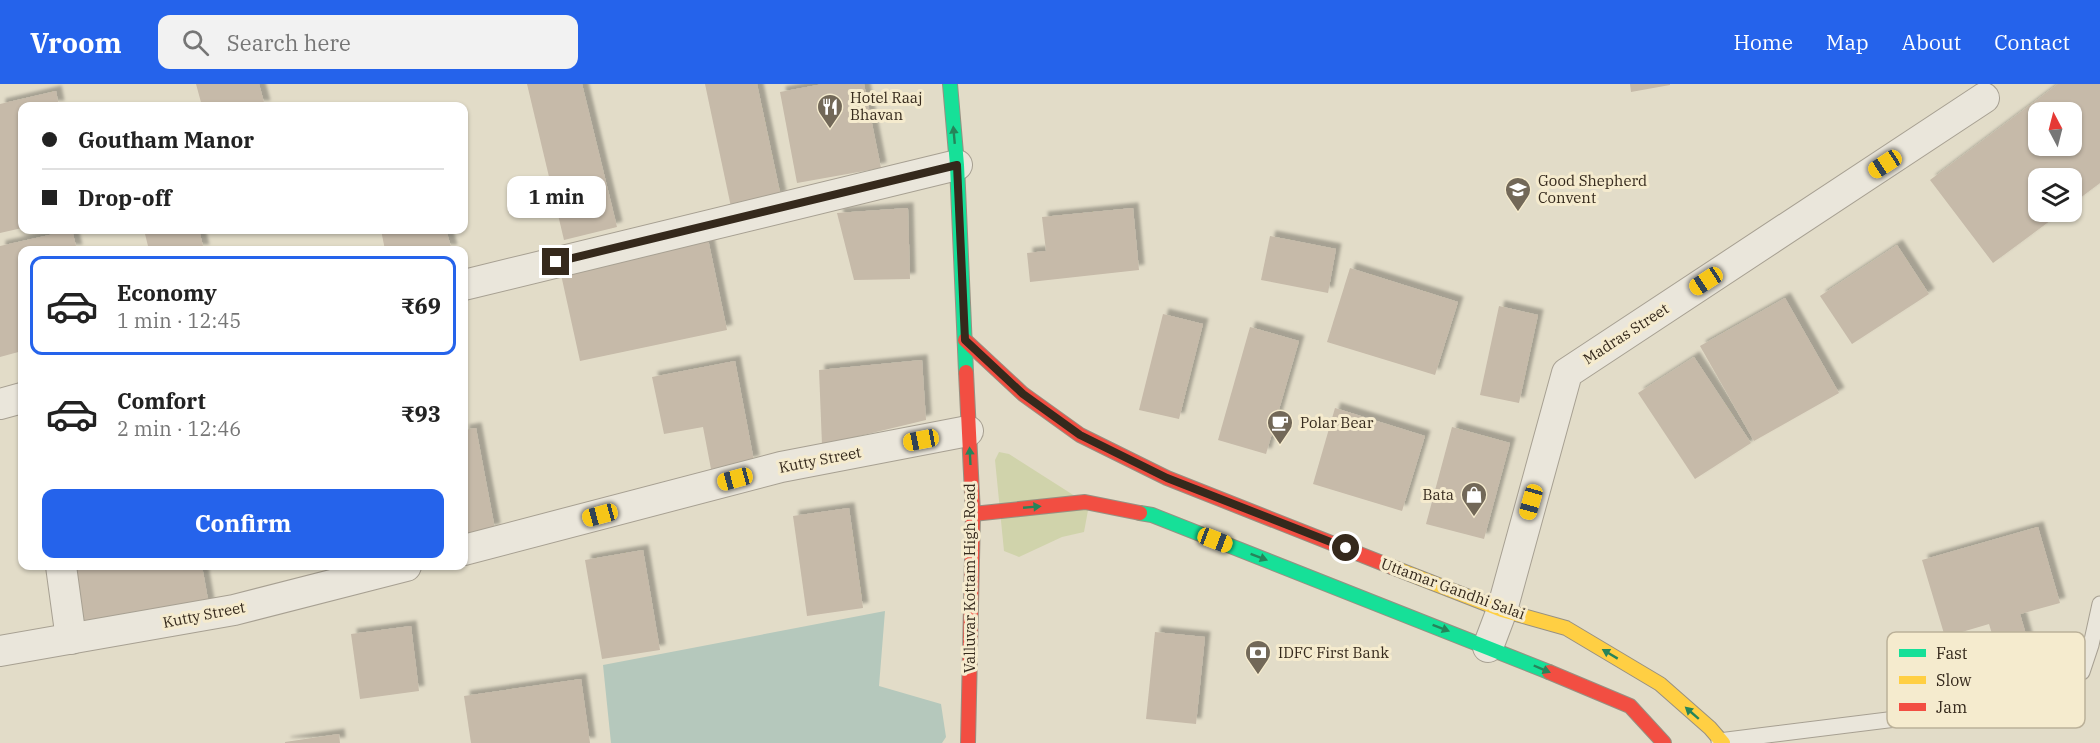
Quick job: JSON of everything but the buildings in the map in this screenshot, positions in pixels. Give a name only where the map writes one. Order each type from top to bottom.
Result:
[{"type":"main road","name":"Valluvar Kottam High Road","points":[[950,84],[957,165],[968,431],[974,514],[968,743]]},
{"type":"main road","name":"Uttamar Gandhi Salai","points":[[965,340],[1023,394],[1080,435],[1167,478],[1502,610],[1566,628],[1660,684],[1710,728],[1718,742]]},
{"type":"main road","points":[[974,514],[1085,502],[1152,515],[1488,647],[1630,706],[1664,743]]},
{"type":"street","name":"Madras Street","points":[[1488,647],[1502,610],[1567,373],[1984,98]]},
{"type":"street","points":[[468,284],[957,165]]},
{"type":"street","points":[[0,404],[18,399]]},
{"type":"street","name":"Kutty Street","points":[[468,549],[781,467],[968,431]]},
{"type":"street","points":[[61,570],[70,639]]},
{"type":"street","name":"Kutty Street","points":[[0,651],[234,610],[390,570]]},
{"type":"lane","points":[[2085,663],[2100,604]]},
{"type":"lane","points":[[1718,742],[1887,720]]},
{"type":"green space","points":[[999,452],[1009,454],[1089,505],[1084,532],[1062,537],[1019,557],[1004,551],[995,460]]},
{"type":"shaded area","points":[[885,611],[879,686],[941,704],[946,737],[942,743],[611,743],[603,665]]},
{"type":"traffic: fast","points":[[950,84],[957,165],[966,372]]},
{"type":"traffic: fast","points":[[1140,513],[1152,515],[1549,672]]},
{"type":"traffic: slow","points":[[1392,567],[1502,610],[1566,628],[1660,684],[1710,728],[1723,743]]},
{"type":"traffic: jam","points":[[965,340],[1023,394],[1080,435],[1167,478],[1392,567]]},
{"type":"traffic: jam","points":[[966,372],[973,514],[1085,502],[1140,513]]},
{"type":"traffic: jam","points":[[968,743],[973,514]]},
{"type":"traffic: jam","points":[[1549,672],[1630,706],[1664,743]]},
{"type":"place","name":"Hotel Raaj Bhavan","points":[[830,130]]},
{"type":"place","name":"Good Shepherd Convent","points":[[1518,213]]},
{"type":"place","name":"Polar Bear","points":[[1280,446]]},
{"type":"place","name":"Bata","points":[[1474,518]]},
{"type":"place","name":"IDFC First Bank","points":[[1258,676]]},
{"type":"route","points":[[556,262],[957,165],[965,340],[1023,394],[1080,435],[1167,478],[1346,548]]}]
